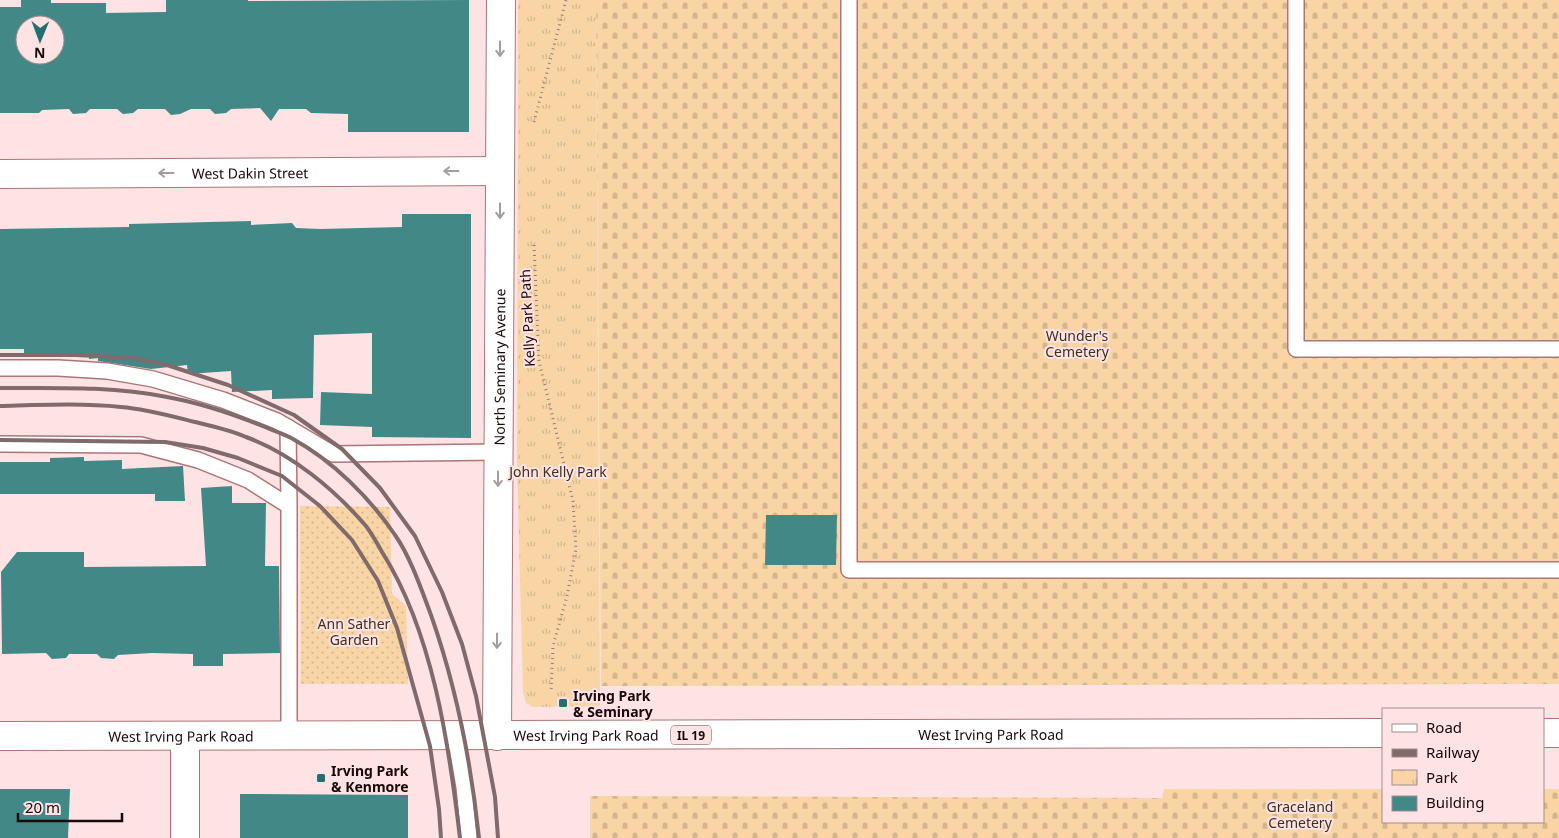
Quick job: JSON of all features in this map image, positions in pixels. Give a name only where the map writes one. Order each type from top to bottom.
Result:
[{"type":"main road","name":"North Seminary Avenue","points":[[497,736],[501,0]]},
{"type":"main road","name":"West Dakin Street","points":[[0,174],[500,171]]},
{"type":"main road","name":"West Irving Park Road","points":[[0,736],[1382,733]]},
{"type":"main road","points":[[1544,733],[1559,733]]},
{"type":"main road","points":[[185,736],[185,838]]},
{"type":"lane","points":[[849,0],[849,570],[1559,570]]},
{"type":"lane","points":[[1296,0],[1296,349],[1559,349]]},
{"type":"lane","points":[[0,368],[108,370],[153,379],[223,400],[277,421],[334,454],[498,452]]},
{"type":"lane","points":[[288,427],[289,736]]},
{"type":"lane","points":[[0,444],[140,445],[206,463],[248,480],[289,506]]},
{"type":"lane","points":[[455,735],[464,787],[468,838]]},
{"type":"path","points":[[532,131],[566,0]]},
{"type":"path","name":"Kelly Park Path","points":[[534,238],[538,361],[573,501],[576,549],[568,596],[553,646],[551,692]]},
{"type":"green space","name":"John Kelly Park","points":[[518,0],[596,0],[600,706],[533,707],[526,703],[523,692],[517,468]]},
{"type":"green space","name":"Wunder's Cemetery","points":[[596,0],[1559,0],[1559,684],[601,686]]},
{"type":"green space","name":"Ann Sather Garden","points":[[300,506],[390,507],[392,594],[406,606],[408,684],[301,684]]},
{"type":"green space","name":"Graceland Cemetery","points":[[1164,789],[1382,789],[1382,823],[1544,823],[1544,789],[1559,789],[1559,838],[590,838],[590,796],[1162,798]]},
{"type":"building","points":[[21,0],[51,0],[51,3],[106,3],[106,13],[166,12],[166,0],[469,0],[469,132],[348,132],[348,114],[311,113],[306,109],[279,109],[271,121],[260,108],[231,109],[226,113],[215,114],[210,109],[191,109],[180,114],[171,115],[165,109],[138,109],[133,113],[123,114],[117,109],[90,109],[86,113],[73,114],[69,109],[42,110],[39,113],[0,113],[0,7],[21,7]]},
{"type":"building","points":[[402,214],[471,214],[471,438],[372,437],[372,427],[320,425],[321,392],[372,394],[372,333],[314,335],[313,398],[272,399],[272,390],[232,392],[231,371],[188,374],[187,365],[151,369],[98,361],[98,358],[89,359],[89,355],[24,354],[24,349],[0,349],[0,229],[129,227],[129,224],[251,221],[251,225],[292,223],[296,228],[320,229],[402,227]]},
{"type":"building","points":[[84,457],[84,461],[122,460],[122,469],[183,466],[185,501],[155,501],[155,494],[0,494],[0,462],[50,462],[50,458]]},
{"type":"building","points":[[232,486],[232,503],[266,503],[265,566],[279,566],[280,653],[223,654],[223,666],[193,666],[193,654],[152,653],[118,655],[114,659],[101,658],[97,654],[69,654],[66,658],[52,659],[46,653],[2,654],[1,572],[17,552],[84,552],[84,567],[206,566],[201,488]]},
{"type":"building","points":[[766,515],[837,515],[836,565],[765,565]]},
{"type":"building","points":[[0,789],[70,789],[68,838],[0,838]]},
{"type":"building","points":[[240,794],[408,795],[408,838],[240,838]]},
{"type":"railway","points":[[0,355],[76,355],[133,358],[167,365],[228,385],[294,415],[342,449],[380,488],[415,536],[442,592],[462,644],[476,696],[495,797],[498,838]]},
{"type":"railway","points":[[0,388],[105,389],[146,393],[192,402],[217,409],[290,437],[322,458],[350,481],[374,507],[400,543],[406,553],[431,615],[456,698],[462,725],[472,781],[479,838]]},
{"type":"railway","points":[[0,406],[76,405],[121,407],[140,409],[221,428],[263,444],[296,463],[326,486],[354,512],[372,535],[400,583],[426,653],[444,728],[460,838]]},
{"type":"railway","points":[[0,440],[165,442],[203,448],[238,458],[282,476],[320,506],[352,540],[378,581],[397,628],[430,746],[441,838]]},
{"type":"place","name":"Irving Park & Seminary","points":[[563,703]]},
{"type":"place","name":"Irving Park & Kenmore","points":[[321,778]]}]
